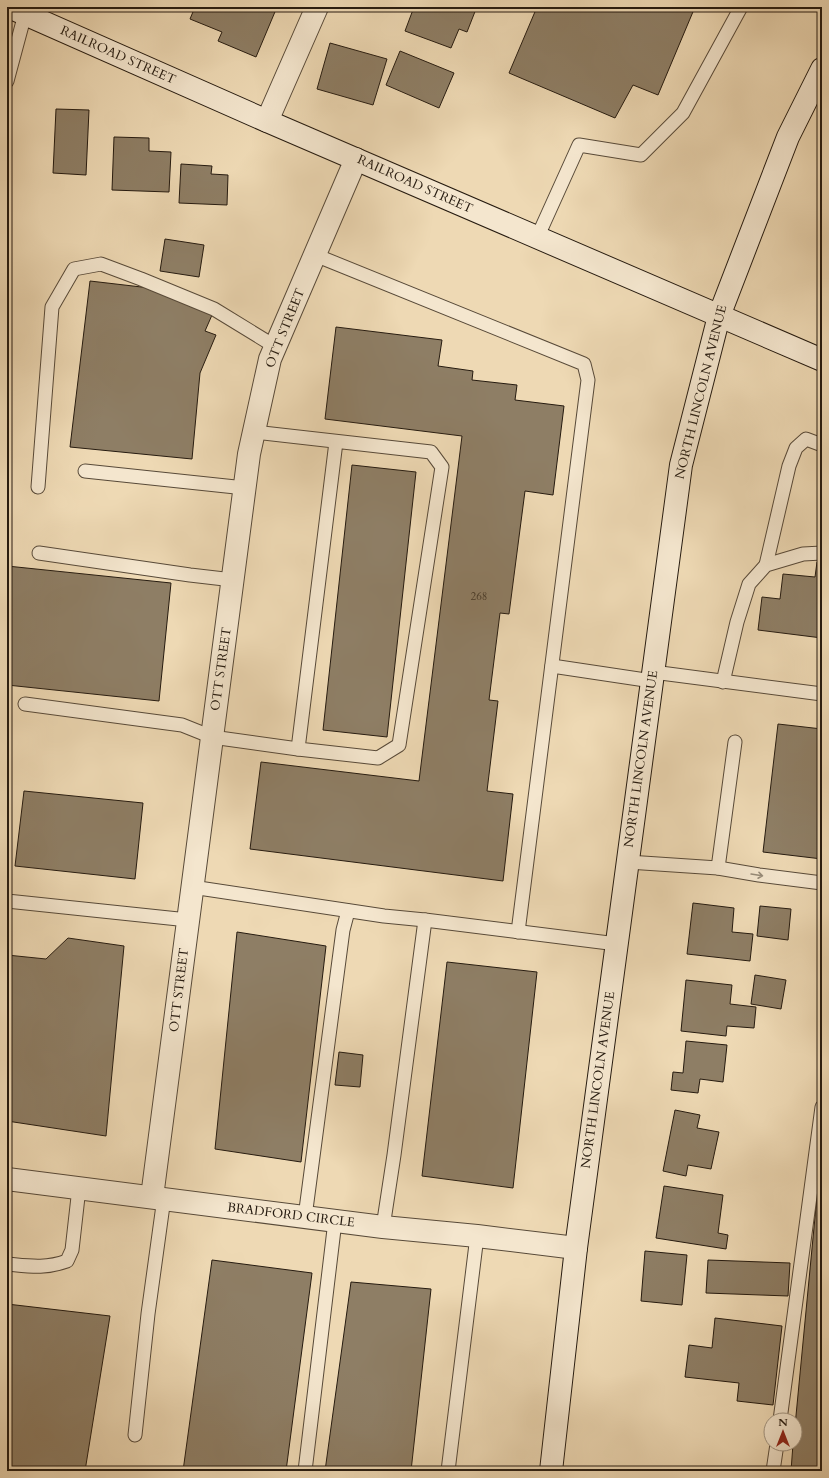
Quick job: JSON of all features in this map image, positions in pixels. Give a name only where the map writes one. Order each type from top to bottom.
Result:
[{"type":"main road","points":[[267,121],[317,7]]},
{"type":"main road","name":"RAILROAD STREET","points":[[21,9],[267,121],[356,158],[537,238],[822,360]]},
{"type":"main road","name":"NORTH LINCOLN AVENUE","points":[[551,1471],[576,1248],[681,466],[719,316],[788,137],[822,69]]},
{"type":"main road","name":"OTT STREET","points":[[158,1198],[192,887],[249,454],[270,359],[356,158]]},
{"type":"main road","name":"BRADFORD CIRCLE","points":[[7,1179],[382,1227],[477,1236],[576,1248]]},
{"type":"lane","points":[[537,238],[579,146],[641,156],[684,113],[741,7]]},
{"type":"lane","points":[[7,81],[21,9]]},
{"type":"lane","points":[[315,255],[584,364],[588,380],[518,932]]},
{"type":"lane","points":[[38,487],[52,307],[74,268],[101,264],[141,278],[214,309],[276,347]]},
{"type":"lane","points":[[25,704],[182,725],[212,737],[378,758],[399,745],[442,467],[431,452],[254,432]]},
{"type":"lane","points":[[723,682],[749,584],[766,565],[789,466],[796,448],[806,439],[822,445]]},
{"type":"lane","points":[[298,749],[336,442]]},
{"type":"lane","points":[[85,471],[245,488]]},
{"type":"lane","points":[[39,553],[190,576],[233,580]]},
{"type":"lane","points":[[766,565],[803,554],[822,553]]},
{"type":"lane","points":[[552,666],[652,677],[723,682],[822,694]]},
{"type":"lane","points":[[718,868],[735,742]]},
{"type":"lane","points":[[628,862],[718,868],[822,883]]},
{"type":"lane","points":[[192,887],[384,916],[617,944]]},
{"type":"lane","points":[[7,901],[188,920]]},
{"type":"lane","points":[[305,1217],[342,938],[348,911]]},
{"type":"lane","points":[[382,1227],[394,1155],[425,920]]},
{"type":"lane","points":[[781,1412],[822,1107]]},
{"type":"lane","points":[[7,1264],[37,1267],[54,1265],[67,1261],[72,1250],[79,1188]]},
{"type":"lane","points":[[134,1435],[148,1314],[158,1198]]},
{"type":"lane","points":[[304,1471],[335,1221]]},
{"type":"lane","points":[[448,1471],[477,1236]]},
{"type":"lane","points":[[774,1471],[776,1452]]},
{"type":"building","points":[[195,7],[277,7],[256,57],[218,41],[222,32],[190,19]]},
{"type":"building","points":[[414,7],[472,7],[476,9],[467,32],[459,29],[451,48],[405,31]]},
{"type":"building","points":[[537,7],[695,7],[658,95],[633,85],[615,118],[509,73]]},
{"type":"building","points":[[330,43],[387,59],[373,105],[317,89]]},
{"type":"building","points":[[400,51],[454,73],[439,108],[386,85]]},
{"type":"building","points":[[56,109],[89,110],[86,175],[53,173]]},
{"type":"building","points":[[114,137],[149,138],[149,151],[171,152],[169,192],[112,190]]},
{"type":"building","points":[[181,164],[212,166],[211,174],[228,175],[227,205],[179,203]]},
{"type":"building","points":[[165,239],[204,245],[199,277],[160,271]]},
{"type":"building","points":[[90,281],[150,288],[212,315],[205,331],[216,335],[200,373],[192,459],[70,447]]},
{"type":"building","points":[[336,327],[442,340],[438,366],[473,371],[472,380],[517,385],[515,400],[564,406],[553,495],[525,491],[509,614],[500,613],[489,700],[498,701],[487,791],[513,794],[503,881],[250,849],[261,762],[419,781],[462,436],[325,419]]},
{"type":"building","points":[[352,465],[416,472],[387,737],[323,730]]},
{"type":"building","points":[[817,562],[822,563],[822,638],[758,630],[762,597],[780,599],[783,574],[815,577]]},
{"type":"building","points":[[7,566],[171,583],[159,701],[7,685]]},
{"type":"building","points":[[778,724],[822,729],[822,859],[763,852]]},
{"type":"building","points":[[24,791],[143,803],[135,879],[15,866]]},
{"type":"building","points":[[693,903],[734,908],[732,932],[753,934],[750,961],[687,954]]},
{"type":"building","points":[[760,906],[791,909],[788,940],[757,936]]},
{"type":"building","points":[[237,932],[326,946],[301,1162],[215,1149]]},
{"type":"building","points":[[68,938],[124,946],[106,1136],[7,1121],[7,955],[46,959]]},
{"type":"building","points":[[447,962],[537,972],[513,1188],[422,1176]]},
{"type":"building","points":[[755,975],[786,980],[781,1009],[751,1004]]},
{"type":"building","points":[[686,980],[732,985],[730,1004],[756,1007],[754,1028],[727,1026],[726,1036],[681,1031]]},
{"type":"building","points":[[686,1041],[727,1045],[723,1082],[700,1079],[698,1093],[671,1090],[673,1072],[683,1073]]},
{"type":"building","points":[[339,1052],[363,1055],[360,1087],[335,1085]]},
{"type":"building","points":[[675,1110],[700,1115],[697,1128],[719,1132],[711,1169],[688,1165],[686,1176],[663,1171]]},
{"type":"building","points":[[822,1144],[822,1471],[791,1471],[792,1452],[803,1452],[803,1412],[796,1412]]},
{"type":"building","points":[[664,1186],[723,1195],[718,1233],[728,1235],[726,1249],[656,1238]]},
{"type":"building","points":[[645,1251],[687,1255],[682,1305],[641,1301]]},
{"type":"building","points":[[212,1260],[312,1273],[286,1471],[183,1471]]},
{"type":"building","points":[[708,1260],[790,1263],[788,1296],[706,1293]]},
{"type":"building","points":[[351,1282],[431,1289],[411,1471],[325,1471]]},
{"type":"building","points":[[7,1304],[110,1316],[85,1471],[7,1471]]},
{"type":"building","points":[[715,1318],[782,1326],[773,1405],[737,1401],[739,1383],[685,1377],[689,1345],[712,1348]]}]
